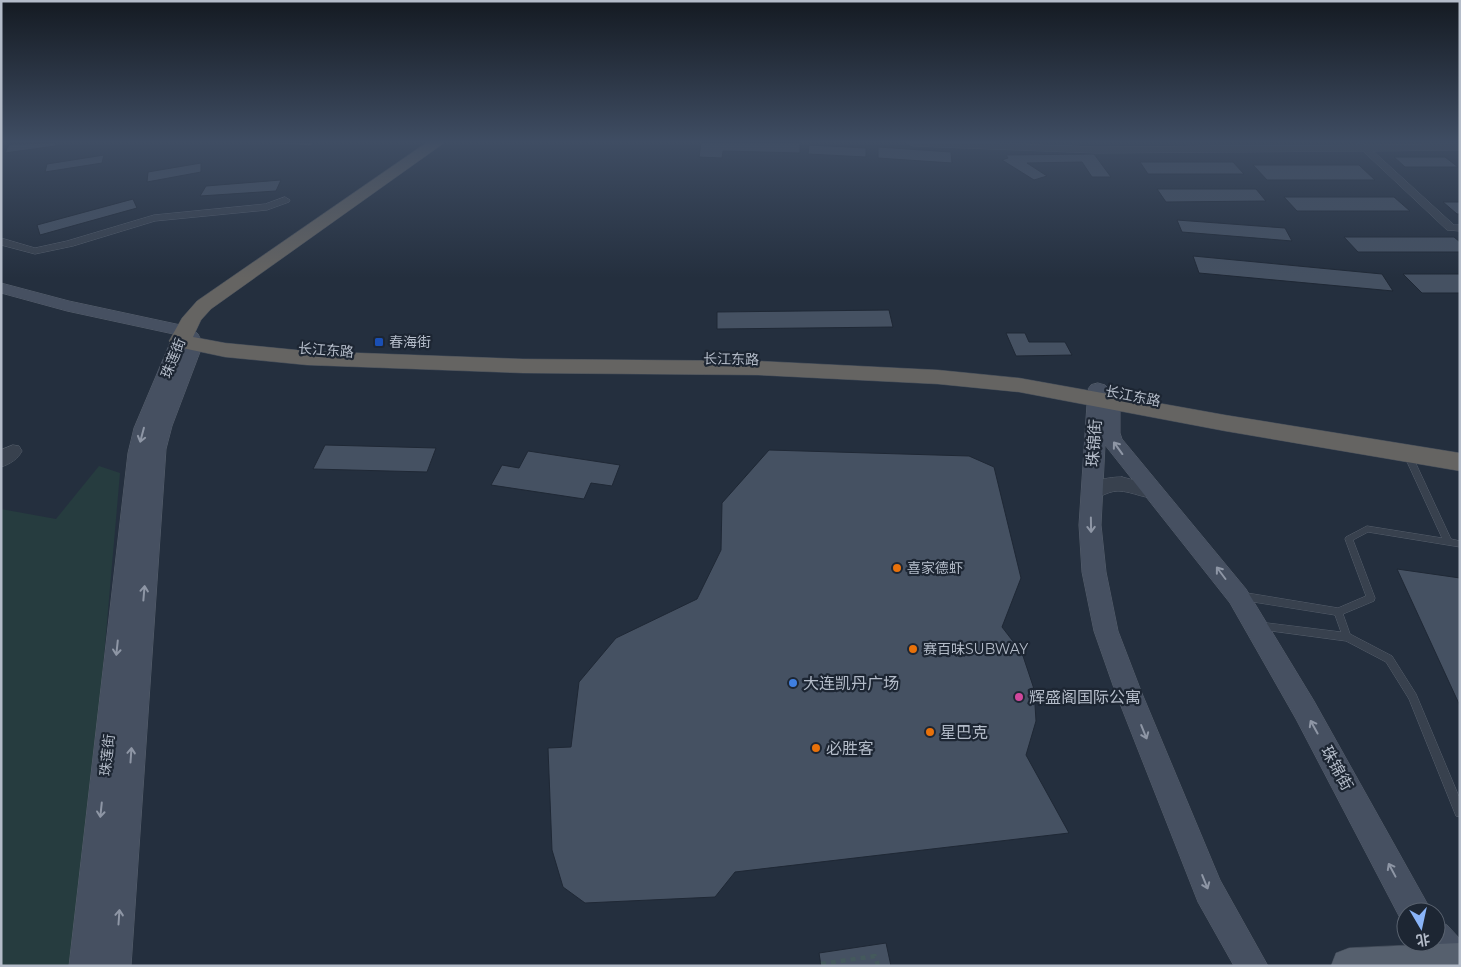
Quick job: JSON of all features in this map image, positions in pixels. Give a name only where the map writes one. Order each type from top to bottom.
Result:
[{"type":"highway","points":[[186,339],[192,318],[204,306],[372,188]]},
{"type":"highway","name":"长江东路","points":[[186,339],[225,350],[316,359],[523,366],[758,368],[938,377],[1223,412],[1460,452]]},
{"type":"highway","name":"长江东路","points":[[1102,396],[1225,423],[1460,462]]},
{"type":"main road","name":"长江东路","points":[[1,288],[186,339]]},
{"type":"main road","name":"长江东路","points":[[1,300],[98,324],[186,339]]},
{"type":"main road","name":"珠莲街","points":[[85,966],[138,452],[144,428],[186,339]]},
{"type":"main road","name":"珠莲街","points":[[115,966],[156,449],[186,339]]},
{"type":"main road","name":"珠锦街","points":[[1102,396],[1113,442],[1205,552],[1238,596],[1354,799],[1408,902]]},
{"type":"main road","name":"珠锦街","points":[[1102,396],[1090,525],[1094,572],[1106,631],[1128,691],[1209,891],[1252,966]]},
{"type":"main road","points":[[1349,966],[1453,955]]},
{"type":"street","points":[[1410,188],[1455,228]]},
{"type":"street","points":[[1,241],[35,251],[69,244],[154,218],[267,207],[285,200]]},
{"type":"street","points":[[1092,493],[1103,486],[1119,483],[1154,492]]},
{"type":"lane","points":[[1407,453],[1448,542]]},
{"type":"lane","points":[[1238,596],[1338,612],[1371,598],[1350,539],[1367,529],[1460,544]]},
{"type":"lane","points":[[1338,612],[1347,637]]},
{"type":"lane","points":[[1256,625],[1347,637],[1389,659],[1413,697],[1460,812]]},
{"type":"path","points":[[821,964],[875,956],[878,966]]},
{"type":"green space","points":[[99,466],[120,473],[77,966],[1,966],[1,509],[56,519]]},
{"type":"building","points":[[205,188],[277,188],[276,191],[200,196]]},
{"type":"building","points":[[1157,189],[1256,189],[1266,201],[1166,202]]},
{"type":"building","points":[[1284,197],[1394,197],[1410,211],[1297,211]]},
{"type":"building","points":[[133,199],[137,208],[40,235],[37,225]]},
{"type":"building","points":[[1443,202],[1460,202],[1460,214],[1457,214]]},
{"type":"building","points":[[1177,220],[1285,228],[1292,241],[1182,232]]},
{"type":"building","points":[[1344,237],[1454,237],[1460,242],[1460,252],[1358,252]]},
{"type":"building","points":[[1193,256],[1382,274],[1393,291],[1199,273]]},
{"type":"building","points":[[1403,274],[1460,274],[1460,293],[1422,293]]},
{"type":"building","points":[[889,310],[893,327],[717,329],[717,312]]},
{"type":"building","points":[[1006,333],[1025,333],[1029,342],[1065,342],[1072,355],[1016,356]]},
{"type":"building","points":[[325,445],[436,448],[427,472],[313,469]]},
{"type":"building","points":[[769,450],[969,456],[994,467],[1021,578],[1002,627],[1022,653],[1034,689],[1036,721],[1026,755],[1069,833],[735,872],[715,897],[585,903],[563,887],[552,850],[548,748],[571,747],[579,682],[616,638],[697,599],[721,550],[722,503]]},
{"type":"building","points":[[528,451],[620,465],[612,486],[591,483],[584,499],[491,485],[502,465],[519,468]]},
{"type":"building","points":[[1397,569],[1460,578],[1460,706]]},
{"type":"building","points":[[886,943],[891,966],[821,966],[819,953]]},
{"type":"place","name":"春海街","points":[[379,342]]},
{"type":"place","name":"喜家德虾","points":[[897,568]]},
{"type":"place","name":"赛百味SUBWAY","points":[[913,649]]},
{"type":"place","name":"大连凯丹广场","points":[[793,683]]},
{"type":"place","name":"辉盛阁国际公寓","points":[[1019,697]]},
{"type":"place","name":"星巴克","points":[[930,732]]},
{"type":"place","name":"必胜客","points":[[816,748]]}]
